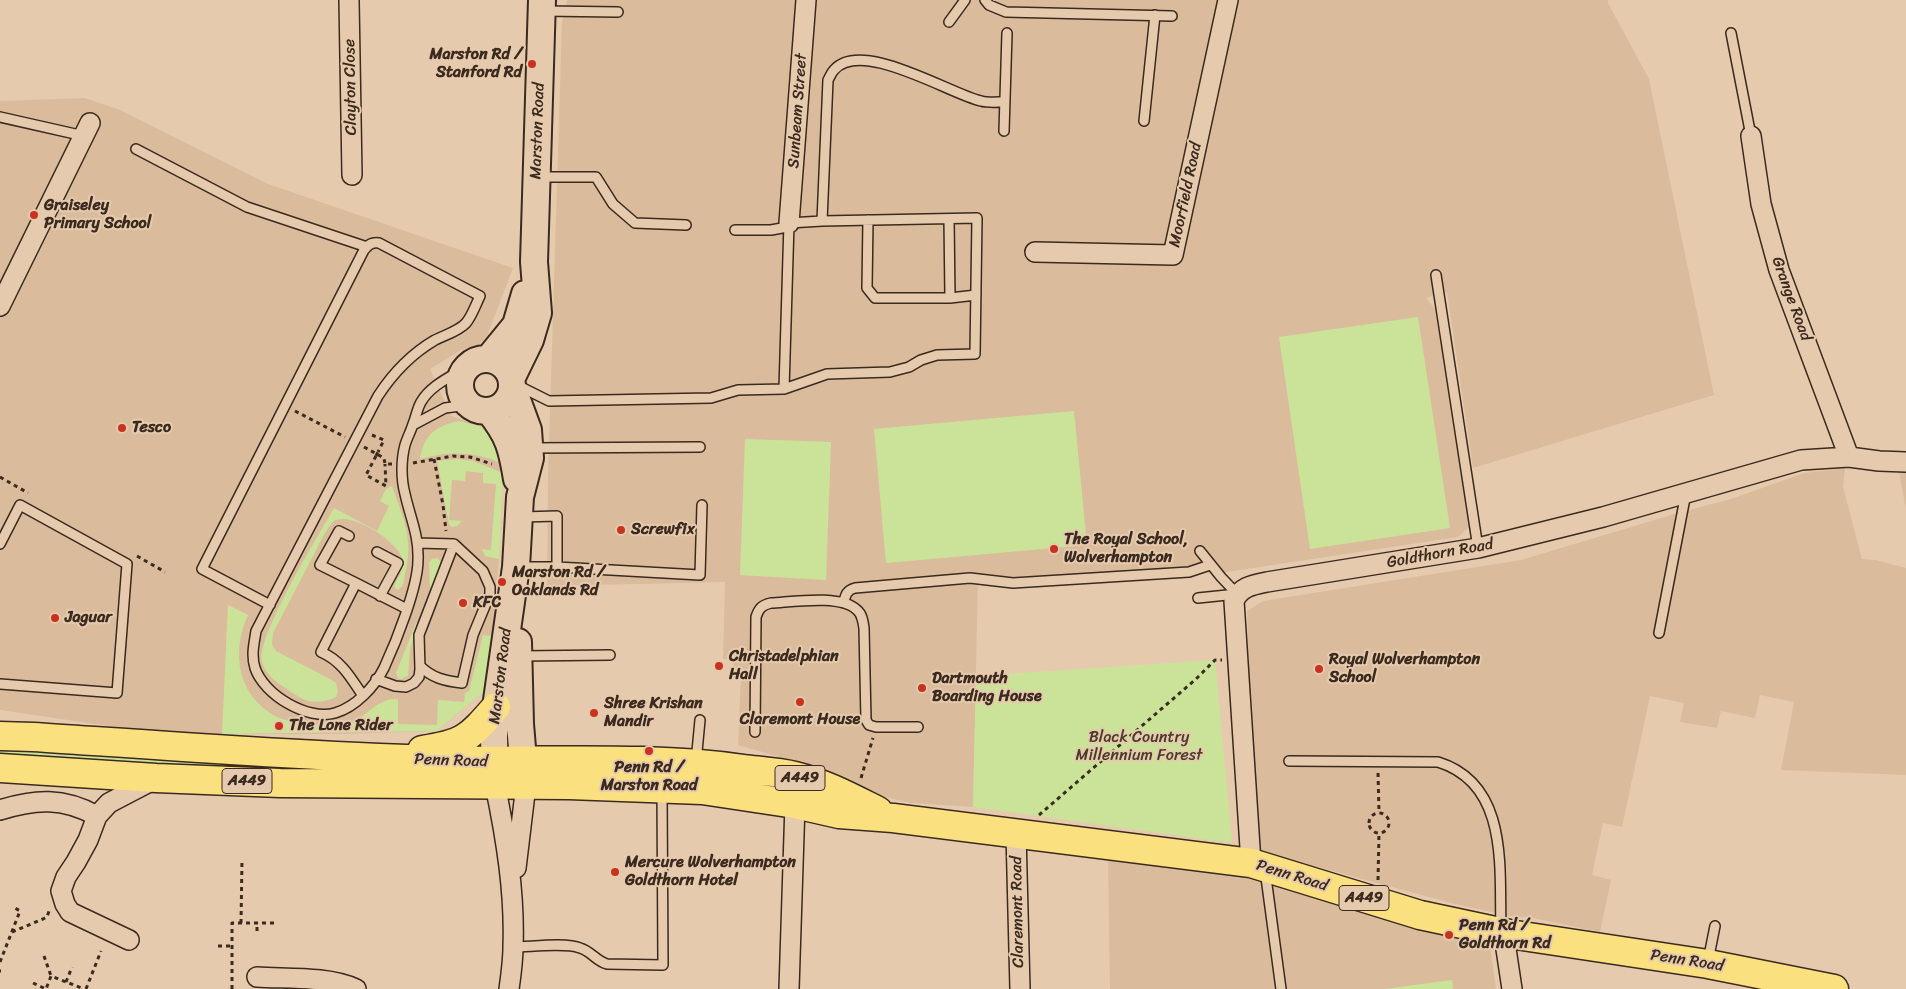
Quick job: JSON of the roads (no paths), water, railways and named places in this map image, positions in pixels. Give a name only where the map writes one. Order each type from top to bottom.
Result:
[{"type":"highway","points":[[371,758],[449,746],[474,731],[496,707]]},
{"type":"highway","name":"Penn Road","points":[[0,736],[261,753],[371,758],[495,774]]},
{"type":"highway","name":"Penn Road","points":[[525,774],[571,759],[696,762],[795,776],[840,793],[893,818]]},
{"type":"highway","name":"Penn Road","points":[[0,768],[156,778],[280,783],[525,774],[662,788],[702,790],[795,804],[838,814],[1025,826],[1258,866],[1420,915],[1505,933],[1708,964],[1786,984],[1834,989]]},
{"type":"street","name":"Clayton Close","points":[[349,0],[352,175]]},
{"type":"street","name":"Sunbeam Street","points":[[789,223],[806,0]]},
{"type":"street","name":"Marston Road","points":[[479,408],[504,404],[510,398],[512,383],[530,340],[538,313],[534,262],[542,5]]},
{"type":"street","name":"Moorfield Road","points":[[1035,252],[1173,255],[1224,11]]},
{"type":"street","points":[[0,306],[87,129]]},
{"type":"street","name":"Grange Road","points":[[1751,136],[1761,204],[1779,270],[1849,457]]},
{"type":"street","name":"Marston Road","points":[[495,774],[494,738],[496,707],[516,566],[520,507],[530,458],[528,430],[512,383],[503,364],[490,358],[516,325],[534,262]]},
{"type":"street","points":[[466,368],[472,362],[490,358]]},
{"type":"street","name":"Marston Road","points":[[466,368],[462,375],[460,391],[504,429],[512,450],[520,507]]},
{"type":"street","name":"Goldthorn Road","points":[[1237,594],[1245,587],[1267,582],[1478,548],[1604,517],[1802,460],[1849,457],[1879,462],[1906,462]]},
{"type":"street","name":"Marston Road","points":[[516,566],[520,724],[525,774]]},
{"type":"street","points":[[1237,594],[1234,601],[1258,866]]},
{"type":"street","points":[[495,774],[512,897],[513,947],[509,989]]},
{"type":"street","points":[[512,897],[525,774]]},
{"type":"street","points":[[129,940],[70,912],[64,904],[62,893],[66,877],[76,862],[97,816],[109,803],[156,778]]},
{"type":"street","points":[[0,810],[36,801],[52,802],[84,809],[97,816]]},
{"type":"street","points":[[789,989],[795,804]]},
{"type":"street","name":"Claremont Road","points":[[1020,989],[1025,826]]},
{"type":"street","points":[[1505,933],[1512,989]]},
{"type":"street","points":[[257,977],[329,981],[345,984],[356,989]]},
{"type":"lane","points":[[949,22],[965,0]]},
{"type":"lane","points":[[985,0],[990,5],[1006,12],[1172,16]]},
{"type":"lane","points":[[542,5],[618,12]]},
{"type":"lane","points":[[1144,121],[1155,15]]},
{"type":"lane","points":[[1004,131],[1007,33]]},
{"type":"lane","points":[[1731,33],[1751,136]]},
{"type":"lane","points":[[822,221],[828,80],[834,69],[848,62],[867,60],[901,68],[982,102],[1004,102]]},
{"type":"lane","points":[[0,117],[87,129]]},
{"type":"lane","points":[[136,149],[247,207],[367,247]]},
{"type":"lane","points":[[536,177],[596,178],[613,204],[635,223],[686,225]]},
{"type":"lane","points":[[512,383],[549,401],[711,398],[738,390],[784,389],[827,374],[890,372],[937,356],[974,354],[977,218],[822,221],[789,223],[782,228],[771,230],[735,230]]},
{"type":"lane","points":[[949,219],[950,298]]},
{"type":"lane","points":[[868,220],[867,288],[875,298],[950,298],[976,295]]},
{"type":"lane","points":[[784,389],[789,223]]},
{"type":"lane","points":[[270,605],[202,569],[367,247],[374,242],[380,243],[480,296],[467,323],[421,349],[404,362],[392,375],[378,396],[355,442],[270,605],[256,631],[252,650],[256,669],[263,683],[277,697],[308,712],[334,714],[349,707],[363,696],[383,669],[416,584],[418,543],[416,528],[402,479],[405,445],[420,403],[432,389],[466,368]]},
{"type":"lane","points":[[1436,275],[1478,548]]},
{"type":"lane","points":[[413,425],[445,408],[479,408]]},
{"type":"lane","points":[[529,448],[700,447]]},
{"type":"lane","points":[[1659,633],[1686,492]]},
{"type":"lane","points":[[0,544],[20,504],[127,564],[117,693],[0,684]]},
{"type":"lane","points":[[516,566],[557,566],[700,575],[702,505]]},
{"type":"lane","points":[[520,507],[557,516],[557,566]]},
{"type":"lane","points":[[349,536],[339,531],[320,565],[407,609]]},
{"type":"lane","points":[[418,543],[451,544],[483,571],[490,587],[490,594],[473,635],[462,682],[447,681],[433,677],[420,666]]},
{"type":"lane","points":[[376,679],[396,686],[406,687],[418,677],[420,666],[419,635],[451,544]]},
{"type":"lane","points":[[1200,551],[1210,565],[1237,594]]},
{"type":"lane","points":[[377,552],[398,563],[380,596]]},
{"type":"lane","points":[[844,603],[845,595],[849,590],[855,588],[970,578],[1013,583],[1189,572],[1210,565]]},
{"type":"lane","points":[[356,583],[321,652],[331,656],[344,668],[363,696]]},
{"type":"lane","points":[[1198,598],[1237,594]]},
{"type":"lane","points":[[755,732],[756,617],[758,610],[763,605],[771,603],[829,600],[844,603],[857,610],[862,617],[864,628],[864,711],[870,726],[876,728],[918,728]]},
{"type":"lane","points":[[518,656],[610,655]]},
{"type":"lane","points":[[696,762],[700,720]]},
{"type":"lane","points":[[1289,761],[1438,762],[1454,767],[1469,778],[1486,801],[1497,829],[1505,933]]},
{"type":"lane","points":[[513,947],[575,946],[587,950],[599,962],[607,964],[663,965],[662,788]]},
{"type":"lane","points":[[1258,866],[1281,989]]},
{"type":"lane","points":[[1708,964],[1714,926]]},
{"type":"place","name":"Marston Rd / Stanford Rd","points":[[532,64]]},
{"type":"place","name":"Graiseley Primary School","points":[[34,215]]},
{"type":"place","name":"Tesco","points":[[122,428]]},
{"type":"place","name":"Screwfix","points":[[621,530]]},
{"type":"place","name":"The Royal School, Wolverhampton","points":[[1054,549]]},
{"type":"place","name":"Marston Rd / Oaklands Rd","points":[[502,582]]},
{"type":"place","name":"KFC","points":[[463,603]]},
{"type":"place","name":"Jaguar","points":[[55,618]]},
{"type":"place","name":"Christadelphian Hall","points":[[719,666]]},
{"type":"place","name":"Royal Wolverhampton School","points":[[1319,669]]},
{"type":"place","name":"Dartmouth Boarding House","points":[[922,688]]},
{"type":"place","name":"Claremont House","points":[[800,702]]},
{"type":"place","name":"Shree Krishan Mandir","points":[[594,713]]},
{"type":"place","name":"The Lone Rider","points":[[279,726]]},
{"type":"place","name":"Penn Rd / Marston Road","points":[[649,751]]},
{"type":"place","name":"Mercure Wolverhampton Goldthorn Hotel","points":[[615,872]]},
{"type":"place","name":"Penn Rd / Goldthorn Rd","points":[[1449,935]]},
{"type":"park label","name":"Black Country Millennium Forest","points":[[1139,747]]}]
